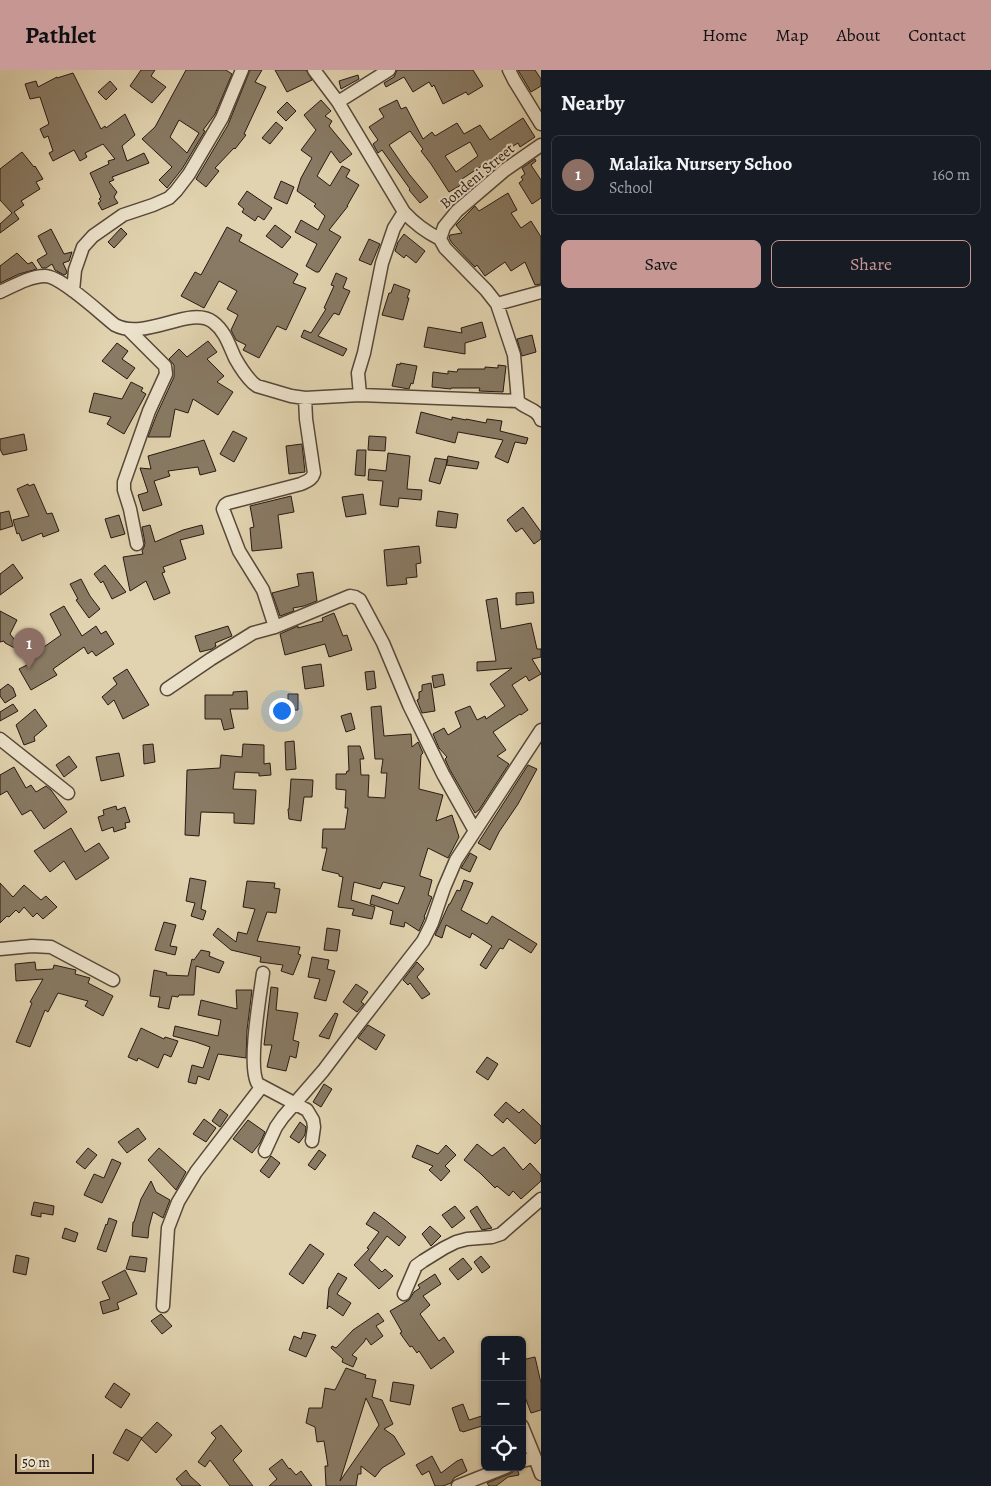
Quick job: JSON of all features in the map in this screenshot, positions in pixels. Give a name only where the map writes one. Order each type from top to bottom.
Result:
[{"type":"street","points":[[73,291],[75,270],[82,247],[93,236],[123,215],[169,198],[189,174],[222,118],[242,70]]},
{"type":"street","points":[[314,70],[338,102],[404,212],[416,224],[440,239],[445,248],[497,304],[514,354],[518,400],[522,405],[538,413],[541,420]]},
{"type":"street","points":[[338,102],[389,70]]},
{"type":"street","points":[[509,70],[541,124]]},
{"type":"street","name":"Bondeni Street","points":[[440,239],[444,227],[457,210],[505,170],[541,145]]},
{"type":"street","points":[[360,395],[357,380],[358,373],[364,353],[382,263],[394,228],[404,212]]},
{"type":"street","points":[[0,292],[42,276],[52,277],[73,291],[115,325],[129,330],[150,328],[194,317],[202,317],[220,329],[229,340],[236,358],[253,383],[280,394],[305,398],[360,395],[518,400]]},
{"type":"street","points":[[497,304],[541,292]]},
{"type":"street","points":[[129,330],[164,366],[166,374],[149,411],[124,482],[124,490],[137,544]]},
{"type":"street","points":[[275,627],[263,590],[239,551],[223,509],[228,503],[301,484],[313,476],[305,398]]},
{"type":"street","points":[[168,689],[253,633],[275,627],[350,596],[358,598],[383,644],[409,705],[443,774],[475,831]]},
{"type":"street","points":[[265,1151],[276,1127],[323,1071],[423,941],[432,923],[456,860],[541,730]]},
{"type":"street","points":[[0,739],[68,793]]},
{"type":"street","points":[[0,949],[32,946],[50,947],[113,980]]},
{"type":"street","points":[[263,973],[255,1045],[254,1070],[256,1082],[307,1110],[313,1120],[312,1141]]},
{"type":"street","points":[[163,1306],[168,1228],[178,1202],[196,1172],[262,1086]]},
{"type":"street","points":[[404,1294],[408,1288],[413,1271],[423,1261],[456,1242],[502,1234],[541,1199]]},
{"type":"street","points":[[526,1436],[541,1474]]},
{"type":"street","points":[[526,1461],[535,1458]]},
{"type":"street","points":[[458,1486],[496,1471]]},
{"type":"building","points":[[141,70],[155,70],[151,76],[166,87],[152,103],[130,86]]},
{"type":"building","points":[[186,70],[226,70],[232,74],[215,114],[203,130],[205,131],[182,169],[167,188],[159,180],[172,167],[142,139],[155,127]],"holes":[[[179,120],[199,133],[187,153],[170,137]]]},
{"type":"building","points":[[250,70],[262,70],[255,82],[266,87],[244,134],[246,135],[235,149],[215,168],[219,171],[206,187],[196,179],[228,125]]},
{"type":"building","points":[[275,70],[306,70],[312,80],[287,92]]},
{"type":"building","points":[[397,70],[473,70],[483,86],[468,95],[466,92],[443,104],[434,85],[432,87],[429,82],[413,92],[404,77],[386,87],[384,83],[394,77]]},
{"type":"building","points":[[518,70],[535,70],[541,79],[541,86],[531,92]]},
{"type":"building","points":[[73,73],[101,129],[105,126],[106,128],[125,114],[135,135],[122,146],[127,161],[144,153],[149,163],[112,177],[114,180],[109,182],[117,192],[114,197],[118,203],[102,210],[98,203],[101,201],[99,199],[101,197],[90,173],[109,164],[108,161],[115,159],[103,144],[85,153],[87,157],[80,161],[74,150],[53,161],[49,153],[53,151],[48,136],[44,138],[40,129],[49,124],[40,97],[30,99],[25,84],[36,81],[38,87],[57,77]]},
{"type":"building","points":[[358,75],[359,79],[341,89],[339,81]]},
{"type":"building","points":[[110,81],[117,89],[106,100],[98,92]]},
{"type":"building","points":[[321,100],[331,111],[325,116],[332,121],[329,126],[352,154],[340,163],[331,151],[317,176],[330,186],[342,166],[350,170],[346,177],[359,185],[348,206],[329,230],[341,237],[319,272],[316,272],[306,266],[317,244],[295,232],[301,220],[318,230],[325,216],[314,206],[316,204],[297,191],[301,178],[312,158],[301,150],[316,130],[304,115]]},
{"type":"building","points":[[397,100],[401,109],[406,107],[423,139],[432,132],[435,136],[457,123],[464,134],[480,125],[490,140],[523,118],[535,137],[520,147],[518,143],[489,161],[459,181],[461,185],[449,192],[421,151],[423,149],[410,131],[389,145],[428,197],[420,203],[382,150],[378,153],[373,144],[378,140],[369,127],[384,117],[379,109]],"holes":[[[470,142],[478,156],[456,172],[445,156]]]},
{"type":"building","points":[[287,102],[296,111],[286,121],[277,112]]},
{"type":"building","points":[[276,122],[283,128],[270,144],[262,138]]},
{"type":"building","points":[[22,152],[35,166],[43,179],[36,182],[40,189],[21,201],[24,205],[14,212],[19,219],[0,233],[0,224],[12,213],[0,200],[0,169]]},
{"type":"building","points":[[535,159],[536,161],[531,165],[541,180],[541,198],[532,204],[519,183],[523,180],[521,177],[525,174],[522,168]]},
{"type":"building","points":[[281,181],[294,187],[287,204],[274,198]]},
{"type":"building","points":[[247,191],[272,208],[264,220],[258,216],[255,221],[242,212],[244,209],[238,204]]},
{"type":"building","points":[[508,193],[517,210],[511,213],[521,228],[531,221],[541,237],[541,284],[535,285],[525,262],[511,271],[505,262],[485,276],[477,265],[475,267],[449,238],[450,235],[462,233],[456,225],[475,206],[479,211]]},
{"type":"building","points":[[275,225],[291,237],[282,248],[266,236]]},
{"type":"building","points":[[227,227],[242,235],[239,241],[298,274],[293,283],[306,288],[286,330],[277,326],[259,358],[243,350],[246,345],[236,340],[231,330],[238,315],[227,309],[237,291],[219,281],[204,308],[181,296],[195,272],[201,275]]},
{"type":"building","points":[[121,228],[127,234],[114,248],[108,242]]},
{"type":"building","points":[[51,229],[64,254],[72,252],[69,261],[63,263],[67,272],[64,275],[55,270],[52,264],[42,268],[37,260],[47,254],[38,236]]},
{"type":"building","points":[[404,234],[425,251],[416,263],[406,255],[404,258],[395,251],[398,242]]},
{"type":"building","points":[[369,239],[380,244],[371,265],[359,260]]},
{"type":"building","points":[[17,253],[28,264],[32,262],[37,269],[19,274],[0,283],[0,266]]},
{"type":"building","points":[[336,273],[347,278],[343,288],[350,291],[339,315],[334,313],[318,336],[347,349],[343,356],[301,337],[304,330],[311,333],[326,309],[324,308],[334,286],[331,285]]},
{"type":"building","points":[[394,284],[410,290],[403,320],[382,315]]},
{"type":"building","points":[[482,322],[486,337],[465,343],[465,354],[424,347],[428,327],[462,333],[461,328]]},
{"type":"building","points":[[532,335],[536,352],[522,356],[517,339]]},
{"type":"building","points":[[208,341],[217,352],[207,359],[224,376],[217,382],[233,392],[218,415],[193,399],[188,413],[175,409],[170,437],[148,437],[174,377],[174,365],[169,359],[179,349],[187,357]]},
{"type":"building","points":[[117,343],[128,351],[122,359],[135,368],[127,379],[102,361]]},
{"type":"building","points":[[400,363],[417,366],[413,384],[411,383],[409,389],[392,386],[397,364],[400,365]]},
{"type":"building","points":[[498,365],[506,366],[503,392],[479,391],[480,388],[451,389],[432,387],[433,372],[448,374],[448,371],[457,372],[458,369],[498,368]]},
{"type":"building","points":[[131,382],[143,388],[141,391],[146,394],[124,434],[107,424],[111,417],[89,412],[94,393],[122,399]]},
{"type":"building","points":[[421,412],[452,420],[452,417],[486,423],[487,419],[502,421],[500,431],[528,438],[526,444],[515,442],[508,463],[495,457],[503,440],[458,432],[455,443],[416,433]]},
{"type":"building","points":[[233,431],[247,438],[234,462],[220,454]]},
{"type":"building","points":[[24,434],[27,450],[3,455],[0,449],[0,439]]},
{"type":"building","points":[[369,436],[386,437],[385,451],[368,450]]},
{"type":"building","points":[[204,440],[216,471],[200,475],[198,467],[168,471],[170,476],[154,481],[162,505],[143,511],[138,495],[148,492],[140,468],[151,469],[148,456]]},
{"type":"building","points":[[302,444],[305,472],[289,474],[286,446]]},
{"type":"building","points":[[357,450],[366,450],[365,476],[355,475]]},
{"type":"building","points":[[388,453],[410,456],[407,489],[422,490],[421,500],[399,498],[398,507],[380,505],[383,481],[368,480],[369,469],[386,471]]},
{"type":"building","points":[[448,456],[479,462],[477,469],[446,465]]},
{"type":"building","points":[[435,458],[448,460],[440,484],[429,481]]},
{"type":"building","points":[[28,484],[29,486],[34,484],[47,514],[52,513],[59,531],[43,537],[42,533],[22,541],[19,533],[17,534],[13,520],[29,516],[17,489]]},
{"type":"building","points":[[363,494],[366,514],[346,517],[342,497]]},
{"type":"building","points":[[291,496],[294,512],[278,515],[282,548],[252,551],[250,528],[254,527],[250,506]]},
{"type":"building","points":[[523,507],[541,532],[541,539],[534,544],[522,528],[516,532],[507,520]]},
{"type":"building","points":[[9,511],[13,526],[0,530],[0,513]]},
{"type":"building","points":[[438,511],[458,514],[456,528],[436,526]]},
{"type":"building","points":[[119,515],[125,534],[111,538],[105,519]]},
{"type":"building","points":[[150,525],[155,542],[183,530],[202,525],[204,534],[180,540],[186,559],[163,567],[165,572],[162,573],[170,593],[154,600],[146,581],[130,591],[123,557],[143,554],[142,551],[145,543],[142,527]]},
{"type":"building","points":[[419,546],[421,563],[416,564],[417,577],[406,578],[407,584],[387,586],[384,550]]},
{"type":"building","points":[[13,564],[23,578],[0,595],[0,574]]},
{"type":"building","points":[[105,565],[126,592],[112,599],[103,581],[101,583],[94,574]]},
{"type":"building","points":[[313,572],[317,601],[293,608],[294,611],[280,616],[272,593],[299,586],[297,574]]},
{"type":"building","points":[[81,579],[100,609],[89,618],[76,600],[78,599],[70,584]]},
{"type":"building","points":[[533,592],[534,603],[516,605],[516,593]]},
{"type":"building","points":[[497,598],[501,629],[531,623],[537,649],[541,649],[541,657],[532,659],[541,674],[529,681],[526,676],[512,685],[528,710],[493,732],[506,750],[497,756],[509,764],[479,810],[475,813],[450,770],[445,759],[447,757],[439,748],[433,734],[444,728],[448,735],[461,727],[455,712],[470,706],[477,720],[485,716],[486,719],[505,706],[490,684],[512,668],[477,671],[477,662],[496,661],[486,600]]},
{"type":"building","points":[[64,606],[82,636],[96,626],[101,634],[106,631],[114,644],[96,656],[92,651],[88,654],[84,647],[53,669],[57,675],[31,690],[19,669],[36,658],[25,645],[33,639],[41,649],[61,635],[50,614]]},
{"type":"building","points":[[0,611],[17,620],[10,634],[26,654],[4,641],[0,642]]},
{"type":"building","points":[[334,613],[343,636],[347,635],[352,650],[329,657],[325,644],[285,655],[280,634],[298,626],[298,628],[323,621],[322,618]]},
{"type":"building","points":[[228,626],[232,636],[215,643],[216,646],[212,649],[200,652],[195,636]]},
{"type":"building","points":[[321,664],[324,686],[305,689],[302,667]]},
{"type":"building","points":[[127,669],[149,705],[123,719],[114,700],[108,705],[102,697],[117,684],[113,678]]},
{"type":"building","points":[[374,671],[376,688],[367,690],[365,672]]},
{"type":"building","points":[[443,674],[445,685],[434,688],[432,676]]},
{"type":"building","points":[[431,683],[435,711],[422,713],[417,700],[419,699],[419,692],[422,691],[422,685]]},
{"type":"building","points":[[8,684],[13,688],[16,696],[5,703],[0,696],[0,690]]},
{"type":"building","points":[[247,691],[248,709],[230,709],[234,728],[224,730],[221,719],[205,719],[205,695],[233,695],[233,692]]},
{"type":"building","points":[[288,694],[298,694],[298,710],[288,710]]},
{"type":"building","points":[[13,704],[18,711],[0,721],[0,712]]},
{"type":"building","points":[[381,706],[384,736],[411,734],[412,747],[418,742],[423,753],[421,755],[419,789],[443,795],[436,821],[452,815],[459,837],[448,858],[428,848],[420,876],[432,880],[428,895],[432,897],[419,931],[405,922],[404,927],[390,924],[393,911],[370,904],[372,895],[398,904],[405,887],[383,882],[380,889],[354,882],[351,900],[375,907],[372,919],[352,915],[354,909],[338,907],[343,877],[339,876],[339,874],[322,870],[327,848],[322,848],[323,829],[345,829],[348,808],[345,808],[346,790],[336,789],[336,774],[346,774],[349,771],[348,746],[360,746],[364,759],[360,759],[361,775],[369,775],[368,797],[385,798],[387,773],[381,773],[383,759],[375,759],[371,707]]},
{"type":"building","points":[[35,709],[47,726],[34,737],[35,741],[24,745],[16,725]]},
{"type":"building","points":[[351,713],[355,729],[346,732],[341,716]]},
{"type":"building","points":[[294,741],[296,769],[286,770],[285,742]]},
{"type":"building","points":[[153,744],[155,762],[144,764],[143,745]]},
{"type":"building","points":[[243,744],[264,745],[264,764],[270,763],[271,775],[259,776],[259,773],[235,772],[233,789],[256,790],[254,824],[234,823],[234,813],[201,812],[199,836],[185,835],[187,770],[220,768],[221,755],[242,757]]},
{"type":"building","points":[[119,753],[124,776],[101,781],[96,757]]},
{"type":"building","points":[[69,756],[77,767],[64,777],[56,765]]},
{"type":"building","points":[[528,765],[537,769],[490,850],[478,843]]},
{"type":"building","points":[[14,767],[26,788],[31,785],[36,792],[46,786],[67,812],[44,829],[31,810],[22,815],[7,791],[0,795],[0,775]]},
{"type":"building","points":[[291,779],[313,780],[312,797],[304,797],[301,821],[289,819]]},
{"type":"building","points":[[116,806],[117,810],[125,807],[130,822],[125,823],[126,828],[114,832],[113,827],[102,831],[98,817],[104,815],[103,810]]},
{"type":"building","points":[[71,828],[85,852],[99,843],[109,858],[76,880],[64,861],[50,872],[34,851]]},
{"type":"building","points":[[470,853],[477,857],[470,872],[461,868]]},
{"type":"building","points":[[190,878],[206,881],[201,909],[206,911],[203,920],[191,916],[195,903],[186,901]]},
{"type":"building","points":[[464,880],[473,883],[461,910],[487,924],[492,916],[537,944],[531,953],[509,939],[503,949],[500,948],[486,969],[480,965],[492,946],[472,933],[470,938],[446,925],[442,938],[435,935],[449,904],[457,890],[460,891]]},
{"type":"building","points":[[247,881],[275,883],[274,888],[280,889],[276,913],[267,912],[257,941],[300,947],[298,954],[301,955],[293,975],[281,971],[283,965],[260,962],[261,957],[231,950],[213,935],[218,928],[236,942],[238,932],[247,934],[255,909],[243,907]]},
{"type":"building","points":[[0,883],[13,897],[24,885],[41,900],[46,896],[57,907],[43,919],[37,913],[33,917],[24,907],[19,913],[16,910],[0,923]]},
{"type":"building","points":[[164,922],[176,925],[170,946],[177,947],[175,955],[155,950]]},
{"type":"building","points":[[327,928],[340,930],[337,951],[324,950]]},
{"type":"building","points":[[201,950],[210,952],[209,956],[224,962],[219,973],[196,966],[194,995],[172,996],[169,1009],[158,1007],[160,997],[150,996],[154,970],[167,973],[166,975],[188,976],[192,959],[194,960]]},
{"type":"building","points":[[312,957],[329,960],[327,969],[335,971],[326,1001],[314,998],[320,979],[308,977]]},
{"type":"building","points":[[35,962],[36,970],[53,969],[54,965],[76,970],[75,974],[90,978],[88,983],[113,996],[103,1016],[85,1006],[88,1001],[58,993],[48,1012],[45,1010],[30,1047],[16,1042],[32,1003],[30,1002],[43,979],[16,981],[15,964]]},
{"type":"building","points":[[417,962],[424,969],[417,977],[430,994],[422,999],[410,983],[408,985],[403,980]]},
{"type":"building","points":[[356,984],[368,992],[361,1002],[364,1004],[357,1012],[343,1002]]},
{"type":"building","points":[[271,987],[278,988],[276,1010],[298,1013],[293,1040],[299,1042],[296,1058],[290,1056],[286,1071],[267,1067],[272,1045],[264,1045]]},
{"type":"building","points":[[236,990],[252,990],[246,1058],[218,1054],[209,1080],[198,1076],[196,1084],[188,1082],[192,1065],[203,1068],[210,1047],[173,1036],[175,1026],[218,1036],[221,1020],[198,1015],[201,1000],[237,1009]]},
{"type":"building","points":[[335,1013],[338,1014],[329,1039],[319,1036]]},
{"type":"building","points":[[368,1025],[385,1035],[376,1050],[358,1038]]},
{"type":"building","points":[[141,1028],[164,1039],[165,1037],[178,1041],[171,1057],[164,1054],[158,1068],[138,1058],[137,1061],[128,1057]]},
{"type":"building","points":[[487,1057],[498,1064],[488,1080],[476,1072]]},
{"type":"building","points":[[324,1084],[332,1089],[321,1107],[313,1102]]},
{"type":"building","points":[[506,1102],[519,1113],[523,1109],[541,1126],[541,1138],[535,1144],[507,1118],[503,1123],[494,1115]]},
{"type":"building","points":[[220,1109],[228,1115],[220,1127],[212,1121]]},
{"type":"building","points":[[204,1119],[216,1128],[206,1142],[193,1134]]},
{"type":"building","points":[[248,1120],[265,1132],[260,1143],[252,1153],[233,1139]]},
{"type":"building","points":[[300,1122],[306,1127],[305,1135],[299,1143],[290,1137]]},
{"type":"building","points":[[138,1128],[146,1139],[127,1153],[118,1142]]},
{"type":"building","points":[[477,1144],[492,1156],[504,1147],[523,1170],[530,1163],[541,1175],[541,1181],[521,1199],[513,1191],[509,1196],[497,1186],[495,1188],[464,1160]]},
{"type":"building","points":[[417,1145],[438,1154],[446,1145],[456,1155],[445,1166],[450,1171],[441,1181],[429,1170],[433,1166],[412,1157]]},
{"type":"building","points":[[88,1148],[97,1155],[85,1169],[76,1162]]},
{"type":"building","points":[[159,1148],[186,1172],[176,1190],[148,1160]]},
{"type":"building","points":[[319,1150],[326,1155],[315,1170],[308,1165]]},
{"type":"building","points":[[271,1156],[280,1163],[269,1178],[260,1171]]},
{"type":"building","points":[[112,1159],[121,1163],[102,1203],[84,1195],[94,1174],[104,1178]]},
{"type":"building","points":[[151,1181],[156,1192],[170,1200],[163,1218],[153,1212],[148,1238],[132,1236],[133,1222],[141,1199]]},
{"type":"building","points":[[34,1202],[54,1206],[53,1215],[41,1213],[41,1217],[31,1215]]},
{"type":"building","points":[[455,1206],[465,1218],[452,1228],[442,1215]]},
{"type":"building","points":[[477,1206],[492,1228],[482,1230],[470,1211]]},
{"type":"building","points":[[374,1212],[406,1237],[399,1246],[387,1236],[369,1260],[382,1272],[385,1269],[393,1276],[379,1289],[354,1265],[369,1249],[367,1248],[379,1232],[366,1224]]},
{"type":"building","points":[[109,1218],[117,1221],[106,1252],[97,1249]]},
{"type":"building","points":[[430,1226],[441,1236],[431,1246],[422,1234]]},
{"type":"building","points":[[65,1228],[78,1233],[75,1242],[62,1238]]},
{"type":"building","points":[[310,1244],[324,1254],[303,1284],[289,1274]]},
{"type":"building","points":[[16,1255],[29,1258],[26,1275],[13,1272]]},
{"type":"building","points":[[130,1256],[147,1258],[145,1272],[126,1269]]},
{"type":"building","points":[[481,1256],[490,1267],[482,1273],[474,1262]]},
{"type":"building","points":[[463,1258],[472,1269],[458,1280],[449,1269]]},
{"type":"building","points":[[125,1270],[137,1294],[117,1303],[119,1309],[103,1314],[100,1302],[110,1299],[102,1282]]},
{"type":"building","points":[[338,1273],[347,1278],[337,1294],[351,1303],[343,1316],[329,1306],[327,1309],[329,1288]]},
{"type":"building","points":[[435,1274],[441,1284],[423,1296],[430,1305],[420,1314],[439,1341],[444,1337],[454,1352],[431,1369],[419,1351],[417,1353],[412,1346],[410,1347],[400,1333],[402,1332],[390,1311],[409,1300],[414,1292],[420,1288],[418,1285]]},
{"type":"building","points":[[378,1313],[384,1321],[376,1326],[383,1336],[371,1345],[366,1338],[352,1355],[357,1358],[353,1367],[342,1362],[343,1359],[331,1348],[332,1346],[336,1348],[353,1330]]},
{"type":"building","points":[[161,1314],[172,1326],[162,1334],[151,1321]]},
{"type":"building","points":[[303,1332],[316,1335],[306,1357],[289,1350],[294,1336],[301,1339]]},
{"type":"building","points":[[535,1357],[541,1383],[541,1410],[531,1413],[526,1400],[526,1359]]},
{"type":"building","points":[[346,1368],[366,1375],[365,1378],[376,1380],[372,1397],[382,1400],[393,1424],[384,1429],[394,1436],[405,1454],[382,1468],[375,1477],[361,1466],[361,1474],[358,1474],[356,1486],[326,1486],[325,1466],[328,1466],[324,1441],[317,1442],[315,1427],[306,1423],[309,1408],[322,1408],[325,1388],[335,1390]],"holes":[[[366,1398],[379,1425],[340,1481]]]},
{"type":"building","points":[[393,1382],[414,1385],[410,1405],[390,1401]]},
{"type":"building","points":[[114,1383],[130,1394],[121,1408],[105,1397]]},
{"type":"building","points":[[463,1404],[469,1420],[481,1416],[481,1426],[463,1432],[460,1431],[452,1408]]},
{"type":"building","points":[[157,1422],[172,1435],[156,1453],[141,1439]]},
{"type":"building","points":[[221,1425],[242,1451],[233,1460],[253,1486],[230,1486],[210,1460],[205,1467],[198,1462],[216,1438],[211,1433]]},
{"type":"building","points":[[126,1429],[142,1438],[128,1461],[113,1453]]},
{"type":"building","points":[[432,1456],[441,1473],[462,1459],[467,1471],[454,1478],[451,1483],[435,1486],[429,1471],[422,1475],[416,1465]]},
{"type":"building","points":[[282,1459],[296,1475],[301,1471],[312,1486],[269,1486],[277,1479],[269,1469]]},
{"type":"building","points":[[186,1470],[201,1486],[182,1486],[176,1479]]},
{"type":"building","points":[[518,1471],[519,1475],[508,1477],[496,1486],[489,1486],[487,1483]]},
{"type":"place","name":"Malaika Nursery Schoo","points":[[29,669]]}]
